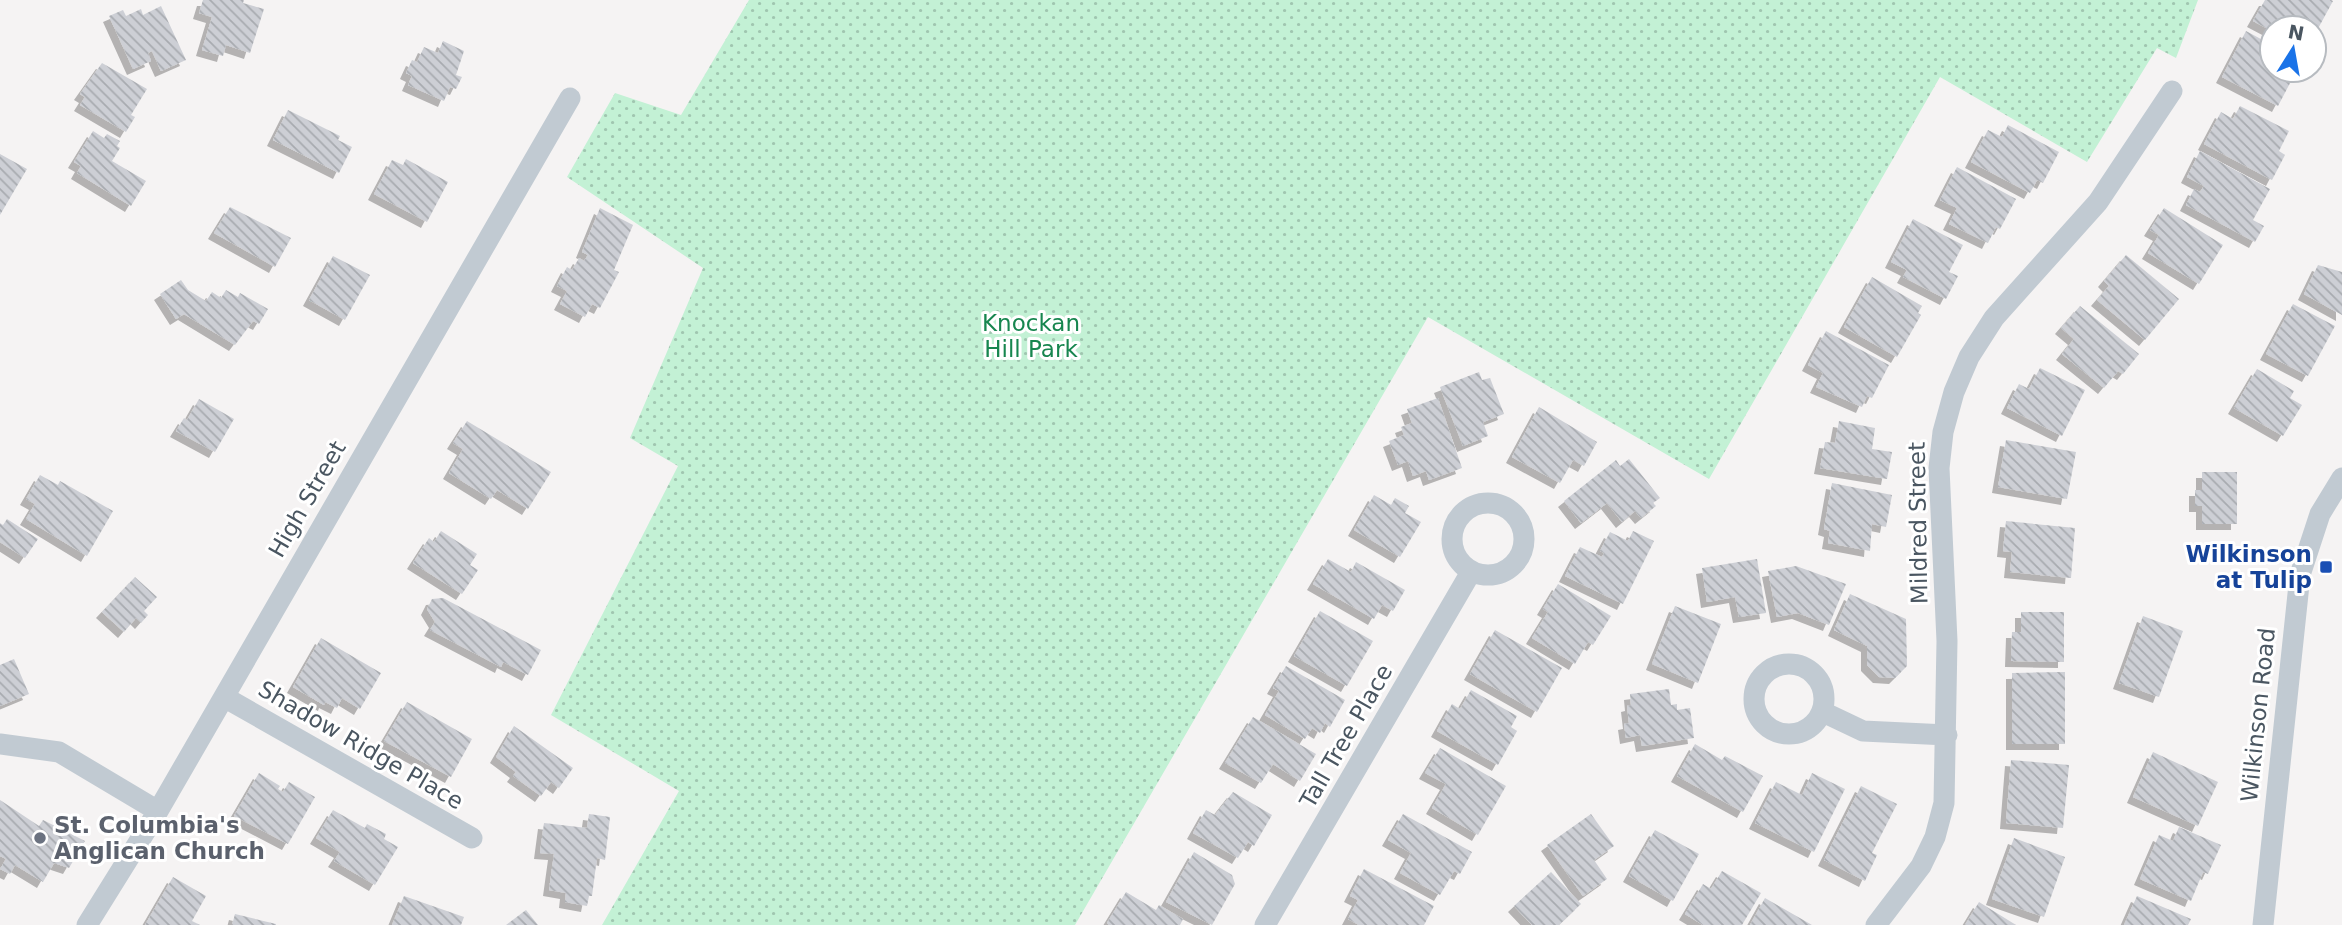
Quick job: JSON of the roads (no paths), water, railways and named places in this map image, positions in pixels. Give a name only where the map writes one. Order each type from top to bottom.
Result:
[{"type":"street","name":"Mildred Street","points":[[1876,925],[1921,866],[1935,837],[1944,803],[1947,735],[1945,584],[1939,468],[1943,432],[1954,392],[1969,357],[1994,318],[2098,202],[2172,91]]},
{"type":"street","name":"High Street","points":[[87,925],[158,811],[570,98]]},
{"type":"street","name":"Wilkinson Road","points":[[2263,925],[2300,575],[2320,514],[2342,478]]},
{"type":"street","name":"Tall Tree Place","points":[[1265,925],[1471,572]]},
{"type":"street","name":"Shadow Ridge Place","points":[[224,696],[472,838]]},
{"type":"street","points":[[1823,712],[1863,731],[1947,735]]},
{"type":"street","points":[[0,744],[60,752],[158,811]]},
{"type":"place","name":"Wilkinson at Tulip","points":[[2326,567]]},
{"type":"place","name":"St. Columbia's Anglican Church","points":[[40,838]]},
{"type":"park label","name":"Knockan Hill Park","points":[[1031,336]]}]
